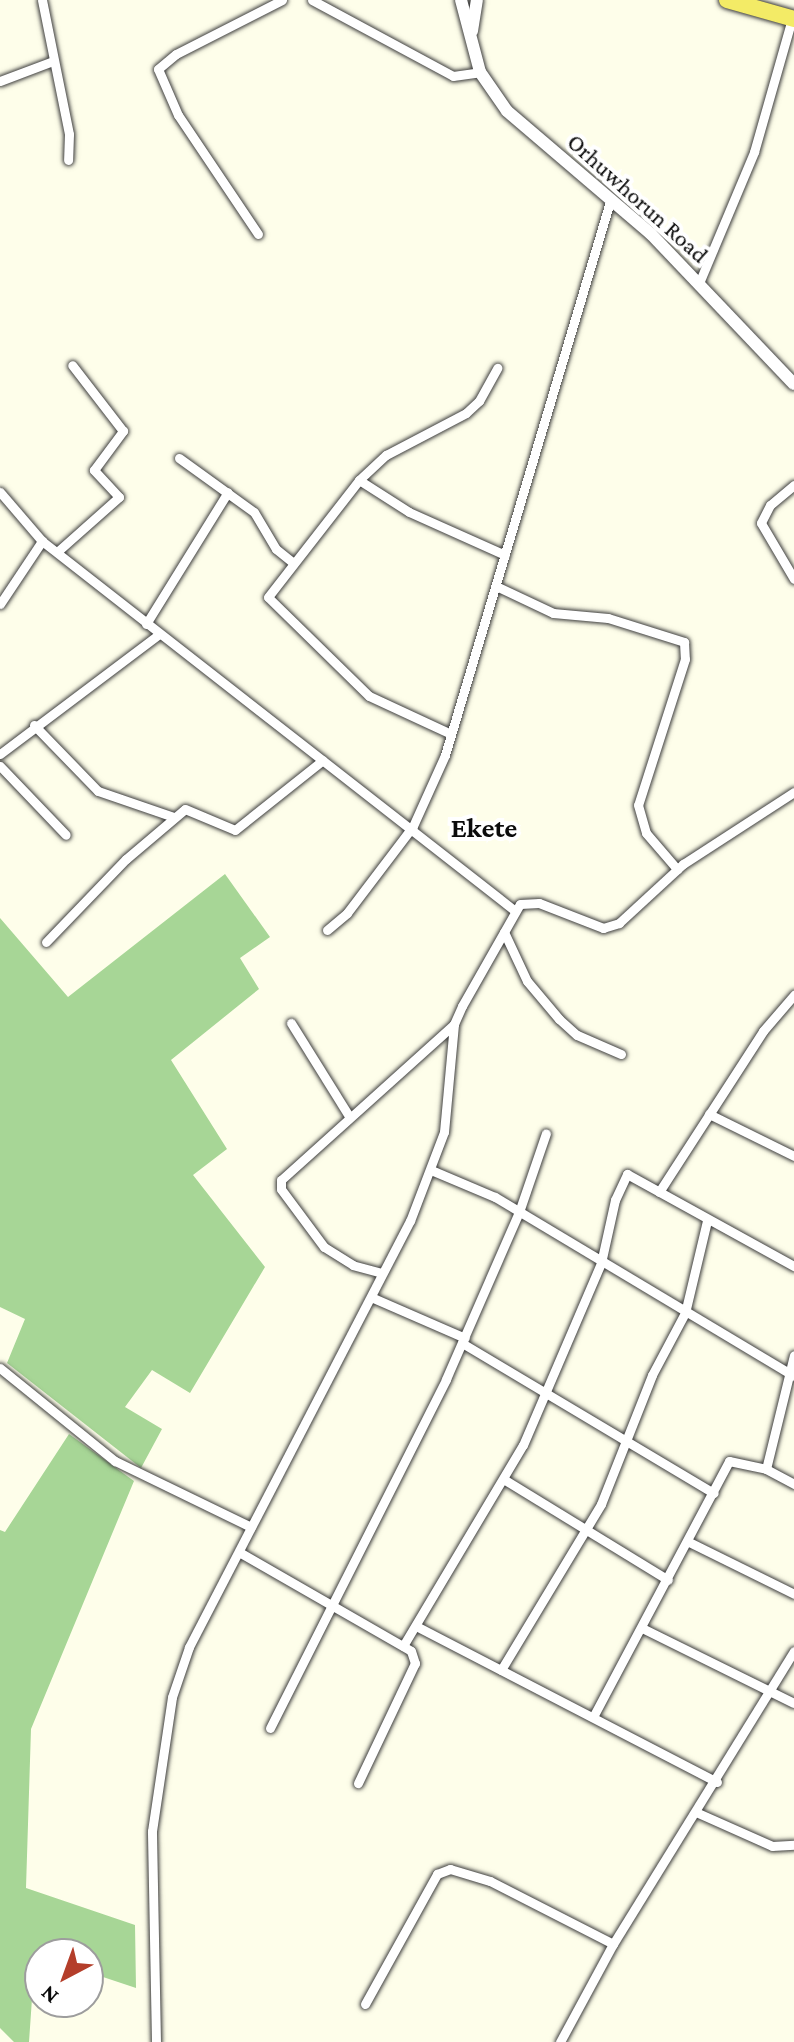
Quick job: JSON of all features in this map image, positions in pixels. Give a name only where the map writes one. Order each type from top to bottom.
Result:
[{"type":"main road","points":[[727,0],[793,14]]},
{"type":"street","points":[[42,0],[69,134],[68,160]]},
{"type":"street","points":[[258,234],[178,115],[158,69],[176,54],[282,0]]},
{"type":"street","points":[[312,0],[453,76],[480,72]]},
{"type":"street","name":"Orhuwhorun Road","points":[[461,0],[480,72],[507,111],[611,198],[699,283],[794,384]]},
{"type":"street","points":[[471,34],[477,0]]},
{"type":"street","points":[[699,283],[754,152],[793,14]]},
{"type":"street","points":[[0,81],[53,61]]},
{"type":"street","points":[[327,930],[347,913],[413,826],[451,734],[611,198]]},
{"type":"street","points":[[57,552],[119,497],[94,470],[123,431],[72,365]]},
{"type":"street","points":[[451,734],[369,696],[270,601],[270,591],[359,480],[386,455],[466,413],[479,401],[497,368]]},
{"type":"street","points":[[179,458],[254,512],[276,549],[293,563]]},
{"type":"street","points":[[359,480],[409,512],[505,555]]},
{"type":"street","points":[[794,485],[770,505],[761,523],[794,579]]},
{"type":"street","points":[[0,492],[42,541],[323,760],[413,826],[514,910]]},
{"type":"street","points":[[146,624],[228,492]]},
{"type":"street","points":[[0,604],[42,541]]},
{"type":"street","points":[[496,586],[553,613],[608,618],[684,642],[685,659],[638,805],[646,833],[677,869]]},
{"type":"street","points":[[0,754],[34,725],[159,634]]},
{"type":"street","points":[[34,725],[98,791],[174,817]]},
{"type":"street","points":[[46,942],[174,817],[189,807],[235,830],[323,760]]},
{"type":"street","points":[[2,772],[66,835]]},
{"type":"street","points":[[382,1273],[336,1257],[309,1231],[281,1189],[284,1175],[454,1024],[520,904],[539,903],[603,928],[619,923],[677,869],[794,792]]},
{"type":"street","points":[[504,932],[527,981],[559,1019],[577,1035],[621,1054]]},
{"type":"street","points":[[659,1192],[763,1031],[794,995]]},
{"type":"street","points":[[291,1023],[349,1116]]},
{"type":"street","points":[[156,2042],[152,1831],[172,1697],[189,1647],[373,1298],[431,1170],[444,1132],[454,1024]]},
{"type":"street","points":[[709,1114],[794,1156]]},
{"type":"street","points":[[270,1728],[463,1340],[519,1212],[546,1133]]},
{"type":"street","points":[[431,1170],[519,1212],[792,1374]]},
{"type":"street","points":[[403,1646],[505,1480],[601,1263],[623,1179],[633,1176],[707,1221],[794,1266]]},
{"type":"street","points":[[501,1670],[588,1530],[685,1313],[707,1221]]},
{"type":"street","points":[[373,1298],[463,1340],[714,1493]]},
{"type":"street","points":[[766,1469],[792,1374],[794,1355]]},
{"type":"street","points":[[0,1368],[123,1467],[251,1527]]},
{"type":"street","points":[[593,1717],[733,1459],[766,1469],[794,1484]]},
{"type":"street","points":[[505,1480],[668,1580]]},
{"type":"street","points":[[689,1542],[794,1594]]},
{"type":"street","points":[[239,1552],[411,1651],[415,1663],[358,1783]]},
{"type":"street","points":[[416,1626],[717,1782]]},
{"type":"street","points":[[642,1628],[794,1703]]},
{"type":"street","points":[[560,2042],[613,1944],[698,1813],[794,1651]]},
{"type":"street","points":[[698,1813],[772,1846],[794,1845]]},
{"type":"street","points":[[365,2004],[437,1874],[450,1869],[490,1881],[613,1944]]},
{"type":"green space","points":[[225,874],[270,937],[240,958],[259,989],[171,1060],[227,1149],[193,1175],[265,1267],[190,1393],[152,1370],[125,1407],[162,1429],[141,1468],[7,1363],[25,1319],[0,1307],[0,918],[68,997]]},
{"type":"green space","points":[[69,1434],[134,1481],[31,1729],[26,1888],[135,1925],[136,1988],[104,1977],[104,1938],[24,1938],[24,2018],[31,2018],[29,2042],[14,2042],[0,2028],[0,1530],[5,1532]]},
{"type":"district","name":"Ekete","points":[[484,828]]}]
